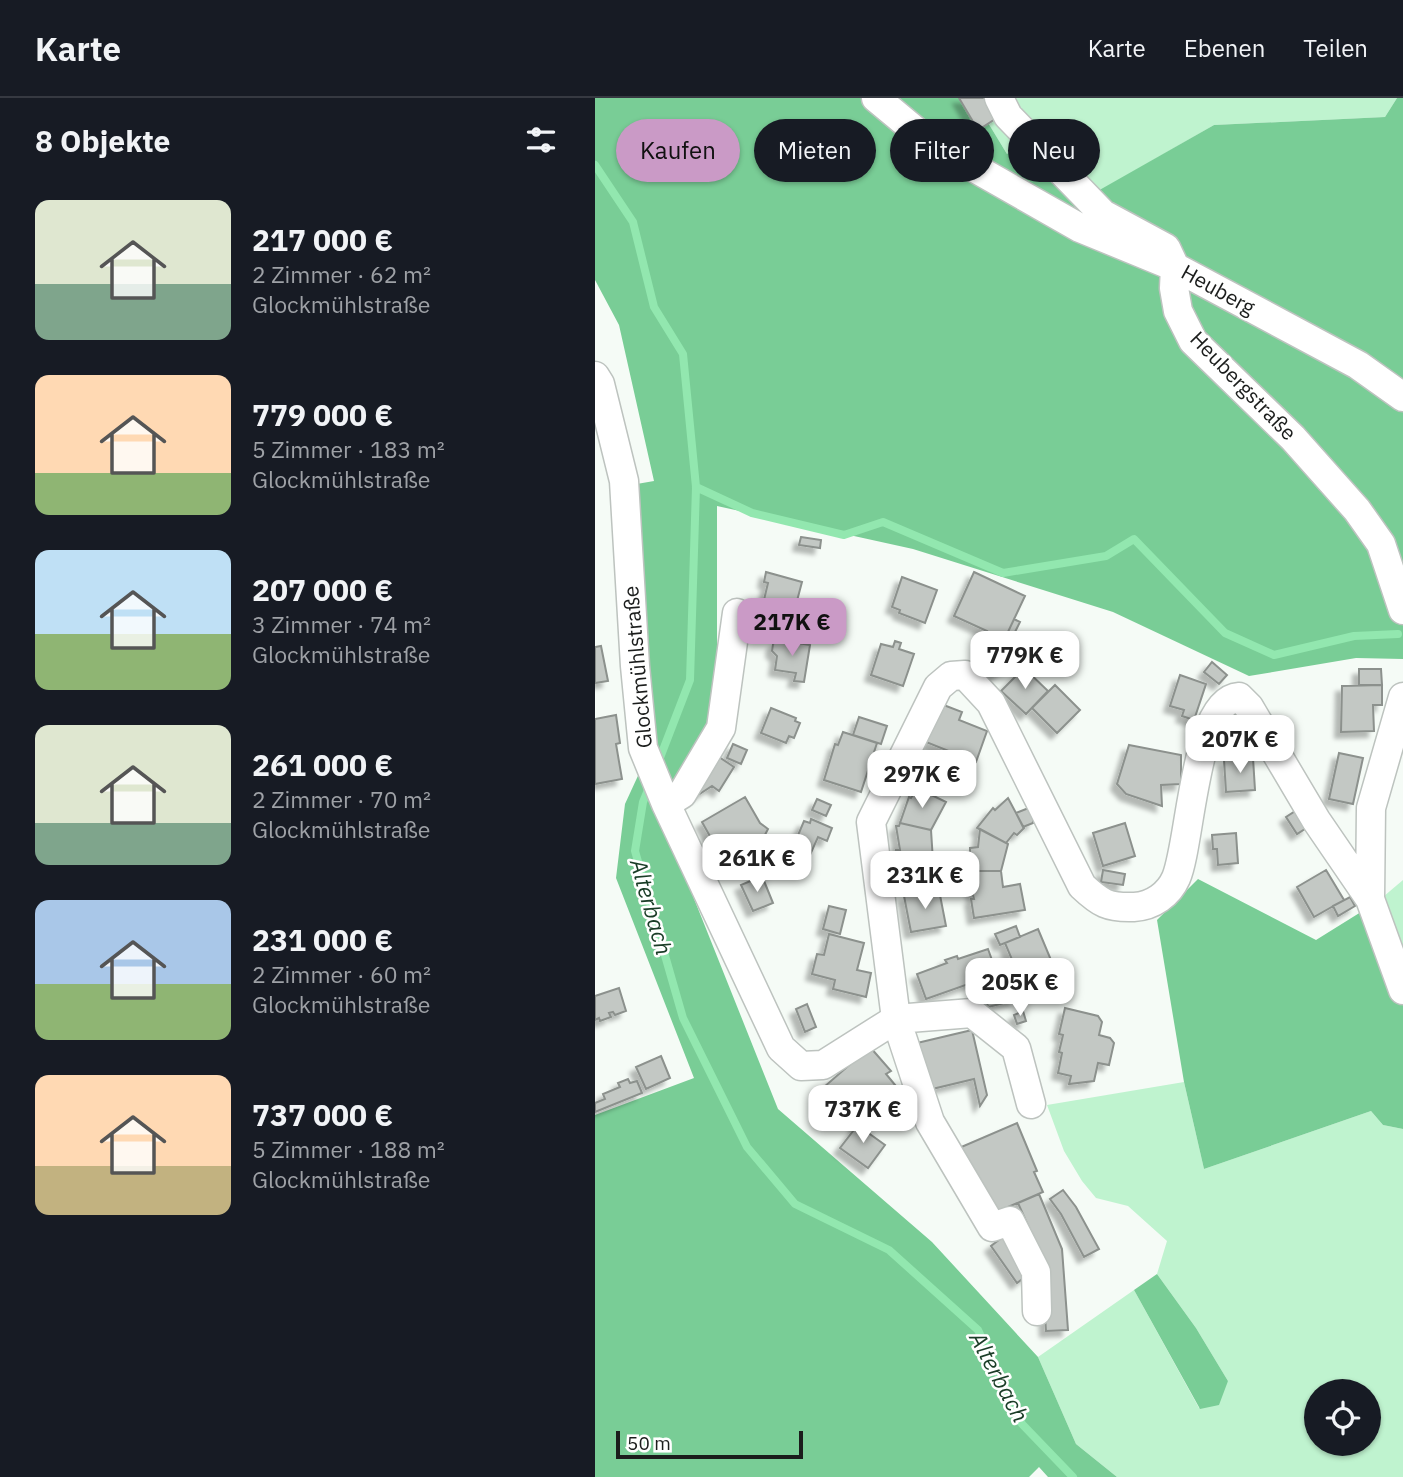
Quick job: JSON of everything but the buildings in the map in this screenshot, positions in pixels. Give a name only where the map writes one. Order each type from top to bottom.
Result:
[{"type":"street","points":[[876,98],[929,142],[1080,228],[1175,267]]},
{"type":"street","name":"Heuberg","points":[[999,98],[1008,116],[1104,214],[1166,248],[1175,267],[1358,365],[1403,397]]},
{"type":"street","name":"Heubergstraße","points":[[1175,267],[1174,288],[1178,310],[1193,341],[1293,438],[1357,510],[1381,544],[1403,610]]},
{"type":"street","name":"Glockmühlstraße","points":[[595,376],[600,384],[624,481],[642,748],[666,804],[781,1048],[801,1066],[823,1065],[896,1019]]},
{"type":"street","points":[[666,804],[682,794],[721,728],[737,614]]},
{"type":"street","points":[[1037,1311],[1037,1272],[1010,1221],[992,1227],[930,1122],[896,1019],[871,822],[938,687],[951,676],[965,675],[991,703],[1082,886],[1101,903],[1121,908],[1140,906],[1162,898],[1177,877],[1202,751],[1222,703],[1231,697],[1239,697],[1249,707],[1316,820],[1370,899],[1403,990]]},
{"type":"street","points":[[1370,899],[1371,808],[1403,697]]},
{"type":"street","points":[[896,1019],[972,1013],[1016,1048],[1031,1104]]},
{"type":"green space","points":[[595,98],[973,98],[986,119],[890,119],[890,182],[994,182],[994,133],[1008,153],[1008,182],[1088,182],[1096,192],[1214,125],[1385,117],[1397,98],[1403,98],[1403,659],[1356,658],[1249,676],[1113,612],[913,549],[717,506],[717,711],[663,821],[778,1109],[932,1242],[1038,1357],[1076,1444],[1117,1477],[1048,1477],[1039,1467],[1029,1477],[595,1477],[595,1115],[694,1078],[616,878],[625,804],[648,754],[631,485],[654,481],[619,325],[595,280]]},
{"type":"green space","points":[[973,98],[1397,98],[1385,117],[1214,125],[1096,193],[1071,182],[1100,182],[1100,119],[1008,119],[1008,154],[994,133],[994,119],[986,119]]},
{"type":"green space","points":[[1198,879],[1316,940],[1377,902],[1403,970],[1403,1129],[1383,1125],[1371,1111],[1204,1169],[1184,1082],[1157,920]]},
{"type":"green space","points":[[1403,880],[1403,970],[1377,902]]},
{"type":"green space","points":[[1184,1082],[1204,1169],[1371,1111],[1383,1125],[1403,1129],[1403,1477],[1117,1477],[1076,1444],[1038,1357],[1134,1290],[1199,1408],[1228,1381],[1196,1328],[1157,1274],[1167,1241],[1128,1206],[1096,1198],[1064,1151],[1047,1105]]},
{"type":"green space","points":[[1157,1274],[1196,1328],[1228,1381],[1219,1405],[1200,1409],[1134,1290]]},
{"type":"waterway","name":"Alterbach","points":[[595,165],[633,222],[654,307],[683,354],[696,487],[690,680],[658,763]]},
{"type":"waterway","points":[[696,487],[752,513],[844,535],[883,522],[1003,573],[1106,556],[1134,539],[1225,633],[1274,655],[1354,636],[1398,634]]},
{"type":"waterway","name":"Alterbach","points":[[650,785],[643,802],[635,851],[683,1018],[747,1147],[795,1204],[889,1250],[978,1330],[1022,1424],[1073,1477]]}]
